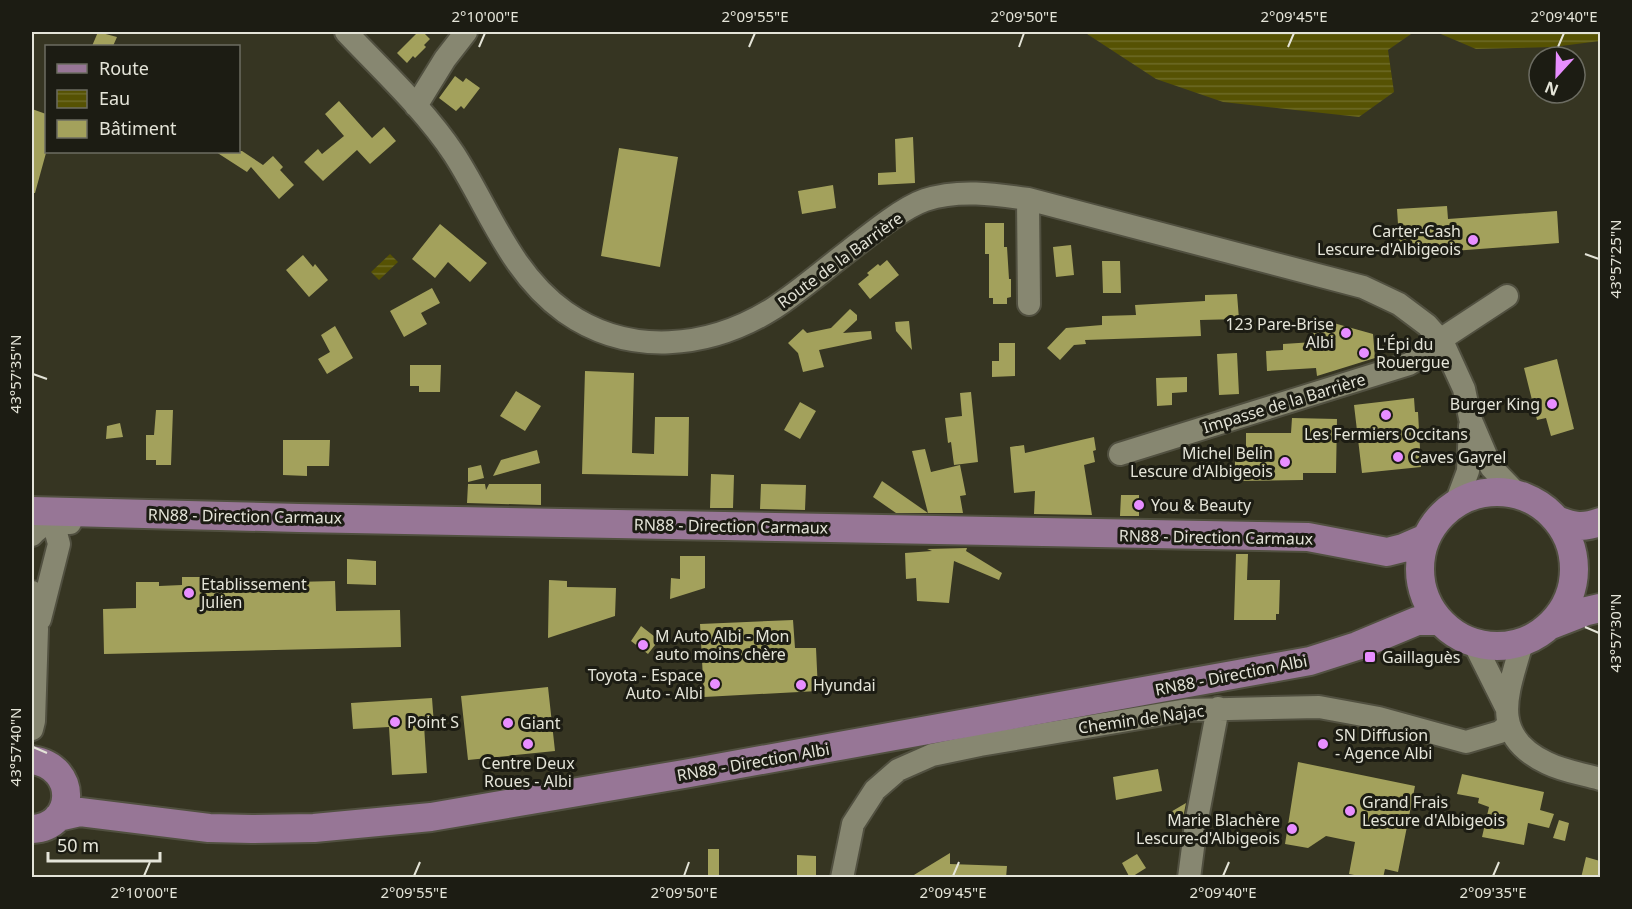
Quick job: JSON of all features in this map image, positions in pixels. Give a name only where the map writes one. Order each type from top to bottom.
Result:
[{"type":"main road","points":[[1551,626],[1568,602],[1575,574],[1571,545],[1557,520],[1539,504],[1517,494],[1485,492],[1456,503],[1438,518],[1426,538],[1419,566],[1424,595],[1439,621],[1455,634],[1474,643],[1498,647],[1522,643],[1538,636],[1551,626],[1587,611],[1600,609]]},
{"type":"main road","name":"RN88 - Direction Carmaux","points":[[40,520],[299,518],[1308,537],[1387,552],[1426,538]]},
{"type":"main road","points":[[1557,520],[1572,526],[1587,526],[1600,522]]},
{"type":"main road","name":"RN88 - Direction Albi","points":[[40,830],[80,812],[209,828],[252,829],[314,828],[431,816],[684,774],[1310,661],[1357,646],[1417,621],[1439,621]]},
{"type":"main road","points":[[40,830],[64,807],[66,796],[65,785],[60,775],[42,764]]},
{"type":"street","name":"Route de la Barrière","points":[[346,32],[416,106],[453,153],[505,247],[532,283],[565,312],[599,331],[622,340],[656,344],[692,340],[729,330],[773,308],[881,226],[924,201],[950,195],[988,193],[1028,200],[1363,287],[1399,304],[1427,325],[1442,342],[1464,389],[1470,418],[1491,467],[1517,494]]},
{"type":"street","points":[[416,106],[445,59],[466,32]]},
{"type":"street","points":[[1028,200],[1029,304]]},
{"type":"street","name":"Impasse de la Barrière","points":[[1120,454],[1408,364],[1507,296]]},
{"type":"street","name":"Route de la Barrière","points":[[1456,503],[1468,471],[1470,418]]},
{"type":"street","points":[[37,629],[59,544],[40,520]]},
{"type":"street","points":[[32,592],[37,629],[33,725],[42,747],[42,764]]},
{"type":"street","points":[[1474,643],[1507,717],[1514,739],[1522,749],[1548,764],[1600,779]]},
{"type":"street","points":[[1507,717],[1522,643]]},
{"type":"street","name":"Chemin de Najac","points":[[842,878],[853,824],[875,790],[898,770],[932,755],[1187,710],[1319,707],[1378,718],[1466,742],[1500,732],[1507,717]]},
{"type":"street","points":[[1189,878],[1196,824],[1218,708]]},
{"type":"water","points":[[1084,32],[1414,32],[1388,50],[1394,92],[1359,117],[1223,102],[1156,79]]},
{"type":"water","points":[[1436,32],[1600,32],[1600,41],[1569,45],[1476,49]]},
{"type":"water","points":[[390,254],[398,262],[379,280],[371,272]]},
{"type":"building","points":[[98,32],[117,37],[113,45],[92,45]]},
{"type":"building","points":[[418,32],[423,32],[430,39],[424,45],[426,47],[407,63],[397,53]]},
{"type":"building","points":[[455,76],[463,82],[466,78],[480,88],[464,109],[461,106],[456,111],[439,98]]},
{"type":"building","points":[[339,101],[372,138],[384,127],[396,141],[370,164],[357,150],[323,181],[304,162],[318,149],[322,154],[344,136],[325,114]]},
{"type":"building","points":[[32,109],[45,114],[46,153],[35,193],[32,193]]},
{"type":"building","points":[[913,137],[915,183],[878,185],[878,173],[896,172],[895,139]]},
{"type":"building","points":[[619,148],[678,157],[660,267],[601,256]]},
{"type":"building","points":[[240,151],[263,165],[273,156],[283,167],[280,170],[294,185],[279,199],[251,167],[247,172],[218,153],[240,153]]},
{"type":"building","points":[[833,185],[836,208],[802,214],[798,191]]},
{"type":"building","points":[[1447,206],[1448,219],[1557,211],[1559,243],[1400,255],[1397,209]]},
{"type":"building","points":[[985,223],[1004,223],[1004,247],[1007,247],[1009,279],[1011,279],[1011,297],[1007,298],[1007,304],[993,304],[993,298],[989,298],[989,254],[985,254]]},
{"type":"building","points":[[440,224],[487,263],[470,282],[448,262],[435,278],[412,259]]},
{"type":"building","points":[[1071,245],[1074,275],[1056,277],[1053,247]]},
{"type":"building","points":[[303,255],[313,267],[315,264],[328,280],[309,297],[286,270]]},
{"type":"building","points":[[887,260],[899,275],[870,299],[858,284],[869,275],[867,273]]},
{"type":"building","points":[[1102,261],[1120,261],[1121,293],[1103,293]]},
{"type":"building","points":[[432,288],[440,303],[421,313],[427,324],[404,337],[390,311]]},
{"type":"building","points":[[1237,294],[1239,319],[1200,320],[1201,336],[1085,340],[1086,344],[1074,345],[1060,360],[1047,348],[1066,328],[1102,325],[1102,316],[1136,315],[1135,305],[1205,301],[1205,295]]},
{"type":"building","points":[[850,309],[857,315],[857,320],[843,333],[871,331],[872,339],[819,350],[824,367],[803,372],[798,353],[788,343],[803,329],[807,333],[831,328]]},
{"type":"building","points":[[1312,317],[1373,334],[1375,358],[1317,376],[1316,368],[1267,371],[1266,351],[1283,350],[1283,344],[1314,342]]},
{"type":"building","points":[[909,321],[912,350],[896,331],[895,322]]},
{"type":"building","points":[[335,326],[353,358],[327,374],[318,359],[330,352],[321,335]]},
{"type":"building","points":[[999,343],[1015,343],[1015,376],[992,377],[992,361],[999,361]]},
{"type":"building","points":[[1237,353],[1239,394],[1219,395],[1217,354]]},
{"type":"building","points":[[1557,359],[1574,429],[1551,436],[1546,418],[1537,420],[1524,368]]},
{"type":"building","points":[[410,365],[441,365],[440,392],[419,392],[419,386],[410,386]]},
{"type":"building","points":[[585,371],[634,373],[632,453],[654,454],[655,417],[689,417],[688,476],[582,474]]},
{"type":"building","points":[[1187,377],[1187,392],[1172,393],[1172,405],[1157,406],[1156,378]]},
{"type":"building","points":[[516,391],[541,406],[525,431],[500,416]]},
{"type":"building","points":[[971,392],[978,462],[954,465],[945,418],[962,416],[960,393]]},
{"type":"building","points":[[1414,398],[1415,412],[1418,412],[1421,467],[1362,473],[1354,405]]},
{"type":"building","points":[[800,402],[816,411],[800,439],[784,430]]},
{"type":"building","points":[[156,410],[173,410],[171,465],[156,465],[156,460],[146,460],[146,435],[154,435]]},
{"type":"building","points":[[1292,418],[1337,419],[1336,473],[1303,473],[1303,480],[1235,481],[1235,446],[1246,446],[1246,433],[1291,433]]},
{"type":"building","points":[[120,423],[123,437],[106,439],[107,426]]},
{"type":"building","points":[[1094,437],[1095,462],[1084,465],[1092,515],[1034,514],[1035,491],[1014,493],[1010,447],[1024,445],[1025,453]]},
{"type":"building","points":[[283,440],[330,440],[329,466],[307,466],[307,476],[283,475]]},
{"type":"building","points":[[925,449],[931,472],[960,465],[966,495],[960,496],[963,513],[928,513],[912,451]]},
{"type":"building","points":[[537,450],[540,463],[493,476],[501,460]]},
{"type":"building","points":[[481,465],[484,478],[468,482],[468,468]]},
{"type":"building","points":[[711,474],[734,475],[733,508],[710,508]]},
{"type":"building","points":[[882,481],[928,513],[896,513],[873,497]]},
{"type":"building","points":[[468,484],[485,484],[486,490],[489,484],[541,484],[541,505],[467,503]]},
{"type":"building","points":[[761,484],[806,485],[805,510],[760,509]]},
{"type":"building","points":[[1121,495],[1139,495],[1139,516],[1120,516]]},
{"type":"building","points":[[967,548],[966,551],[1002,573],[999,580],[954,561],[949,603],[917,601],[916,578],[906,579],[905,553],[932,551],[927,549]]},
{"type":"building","points":[[1236,554],[1248,554],[1247,580],[1280,580],[1279,614],[1276,614],[1276,620],[1234,620]]},
{"type":"building","points":[[680,556],[705,556],[705,588],[670,599],[671,578],[680,579]]},
{"type":"building","points":[[347,559],[376,561],[376,585],[347,584]]},
{"type":"building","points":[[182,577],[215,577],[215,584],[335,581],[336,611],[400,610],[401,647],[104,654],[103,609],[136,608],[136,582],[159,582],[159,586],[182,585]]},
{"type":"building","points":[[549,580],[567,581],[567,587],[616,588],[615,616],[548,638]]},
{"type":"building","points":[[793,620],[795,648],[816,648],[818,691],[704,697],[700,624]]},
{"type":"building","points":[[641,626],[659,640],[648,654],[631,641]]},
{"type":"building","name":"Giant","points":[[548,687],[555,751],[468,760],[461,696]]},
{"type":"building","points":[[432,698],[434,725],[424,725],[427,773],[392,775],[389,727],[353,729],[351,703]]},
{"type":"building","name":"Grand Frais Lescure d'Albigeois","points":[[1298,762],[1415,786],[1398,872],[1385,869],[1383,878],[1349,874],[1355,842],[1326,836],[1308,848],[1285,844]]},
{"type":"building","points":[[1158,769],[1162,791],[1116,800],[1113,777]]},
{"type":"building","points":[[1462,774],[1544,792],[1540,810],[1554,814],[1549,828],[1528,823],[1524,845],[1482,837],[1489,807],[1478,803],[1479,798],[1457,794]]},
{"type":"building","points":[[1186,803],[1183,818],[1175,823],[1169,813]]},
{"type":"building","points":[[1559,820],[1569,823],[1565,841],[1553,838]]},
{"type":"building","points":[[708,849],[719,849],[719,878],[708,878]]},
{"type":"building","points":[[950,853],[950,864],[1007,866],[1006,878],[909,878]]},
{"type":"building","points":[[1137,854],[1146,868],[1130,878],[1122,863]]},
{"type":"building","points":[[797,855],[816,856],[816,878],[797,878]]},
{"type":"building","points":[[1586,857],[1600,861],[1600,878],[1581,878]]},
{"type":"place","name":"Carter-Cash Lescure-d'Albigeois","points":[[1473,240]]},
{"type":"place","name":"123 Pare-Brise Albi","points":[[1346,333]]},
{"type":"place","name":"L'Épi du Rouergue","points":[[1364,353]]},
{"type":"place","name":"Burger King","points":[[1552,404]]},
{"type":"place","name":"Les Fermiers Occitans","points":[[1386,415]]},
{"type":"place","name":"Caves Gayrel","points":[[1398,457]]},
{"type":"place","name":"Michel Belin Lescure d'Albigeois","points":[[1285,462]]},
{"type":"place","name":"You & Beauty","points":[[1139,505]]},
{"type":"place","name":"Etablissement Julien","points":[[189,593]]},
{"type":"place","name":"M Auto Albi - Mon auto moins chère","points":[[643,645]]},
{"type":"place","name":"Gaillaguès","points":[[1370,657]]},
{"type":"place","name":"Toyota - Espace Auto - Albi","points":[[715,684]]},
{"type":"place","name":"Hyundai","points":[[801,685]]},
{"type":"place","name":"Point S","points":[[395,722]]},
{"type":"place","name":"Giant","points":[[508,723]]},
{"type":"place","name":"Centre Deux Roues - Albi","points":[[528,744]]},
{"type":"place","name":"SN Diffusion - Agence Albi","points":[[1323,744]]},
{"type":"place","name":"Grand Frais Lescure d'Albigeois","points":[[1350,811]]},
{"type":"place","name":"Marie Blachère Lescure-d'Albigeois","points":[[1292,829]]}]
